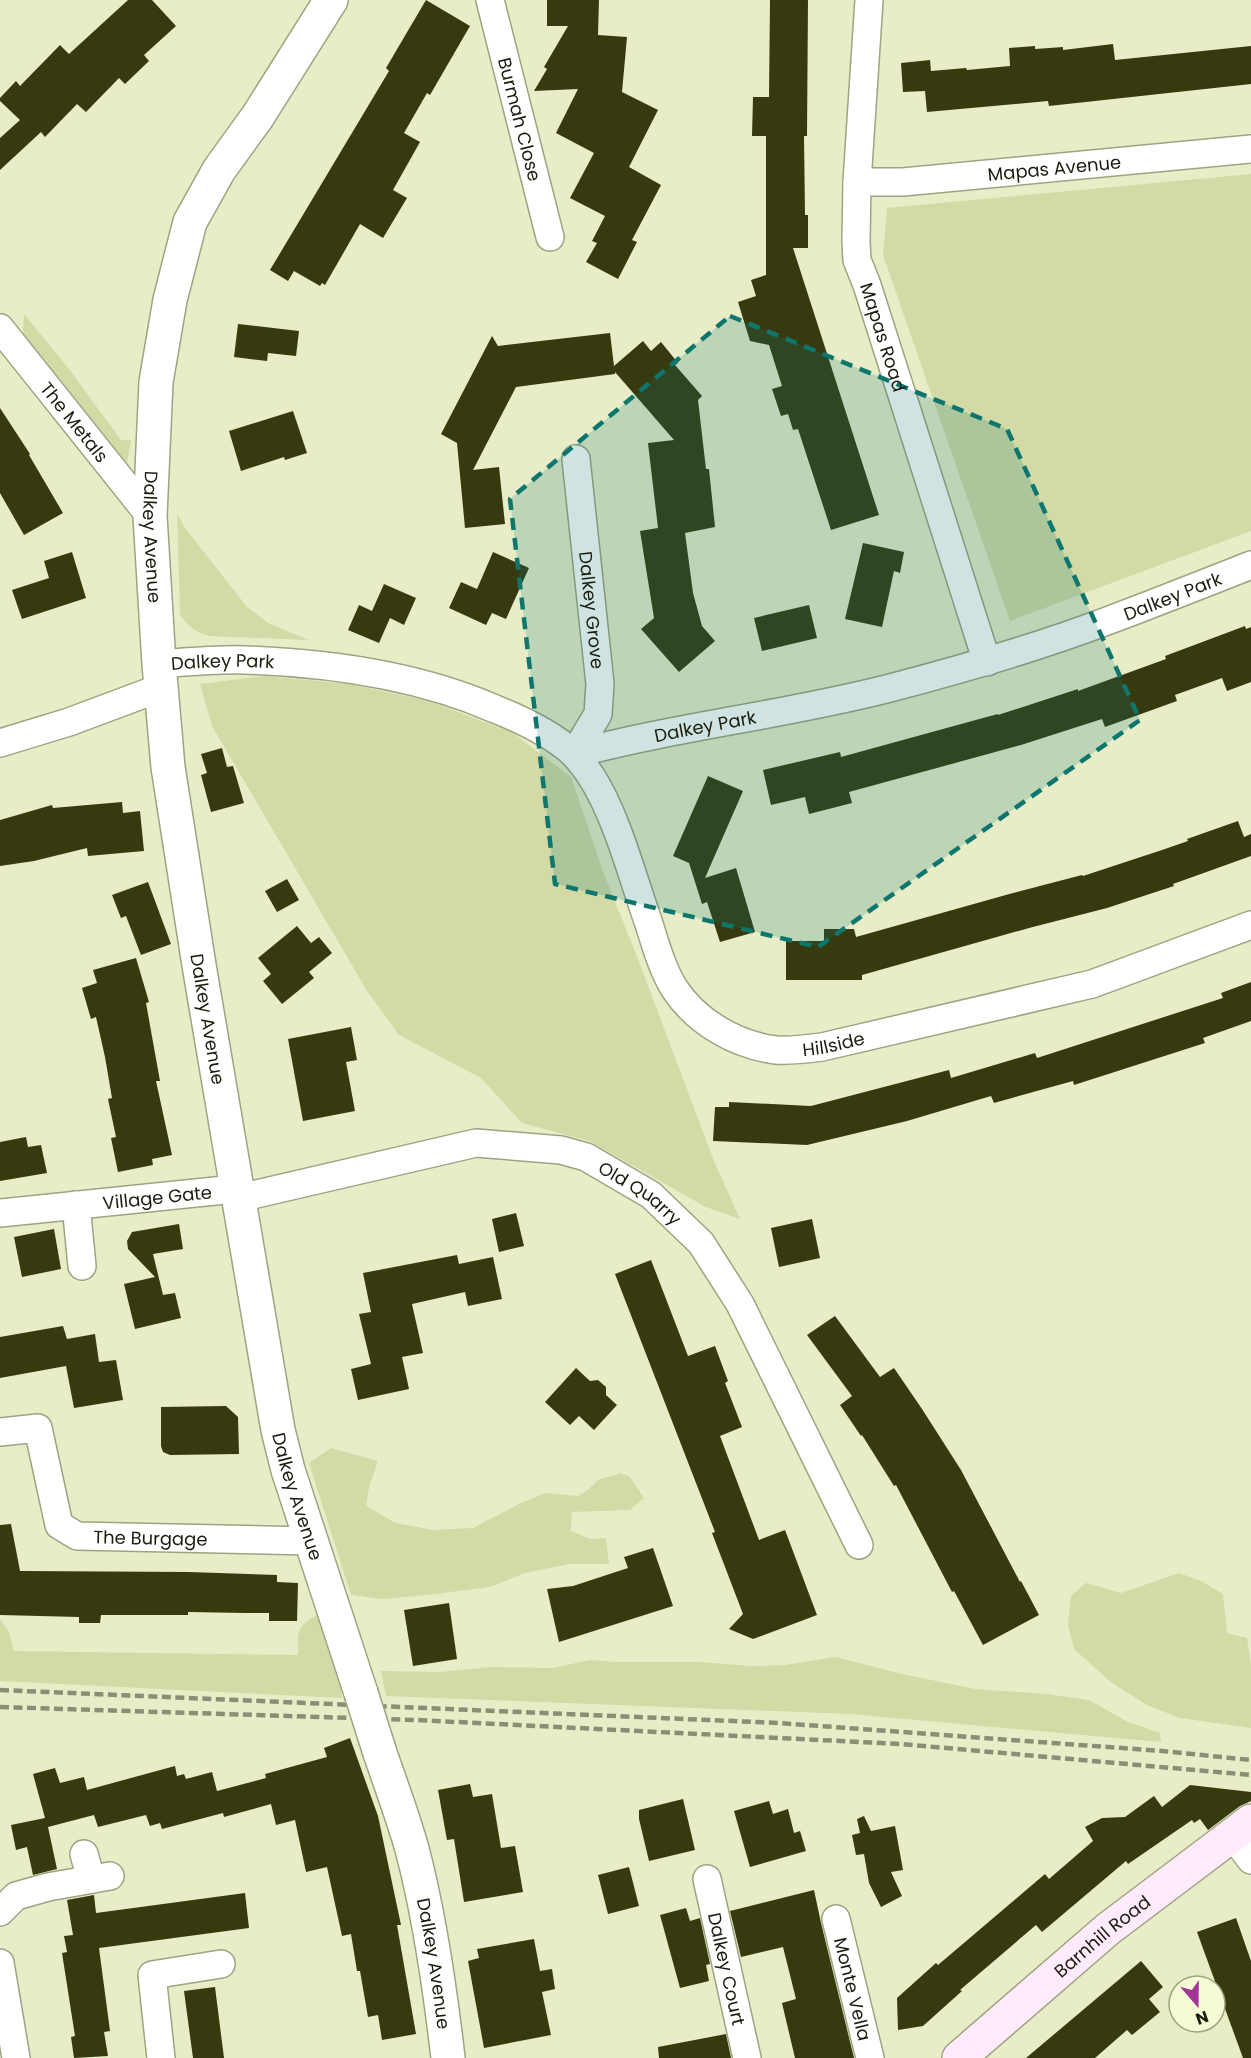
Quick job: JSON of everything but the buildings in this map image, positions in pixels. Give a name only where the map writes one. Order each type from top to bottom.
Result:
[{"type":"main road","name":"Barnhill Road","points":[[959,2058],[1108,1929],[1241,1828]]},
{"type":"street","name":"Dalkey Avenue","points":[[331,0],[258,116],[219,170],[190,222],[170,300],[156,382],[150,516],[168,766],[197,954],[278,1430],[310,1540],[402,1816],[419,1879],[448,2058]]},
{"type":"street","name":"Burmah Close","points":[[490,0],[550,237]]},
{"type":"street","name":"Mapas Road","points":[[869,0],[857,182],[857,260],[987,662]]},
{"type":"street","name":"Mapas Avenue","points":[[857,182],[903,182],[1251,149]]},
{"type":"street","name":"The Metals","points":[[0,328],[150,516]]},
{"type":"street","name":"Dalkey Grove","points":[[574,754],[598,714],[600,684],[576,459]]},
{"type":"street","name":"Dalkey Park","points":[[0,743],[69,722],[160,676],[244,660],[361,670],[421,684],[478,701],[512,716],[560,742],[574,754],[888,689],[987,662],[1106,622],[1251,565]]},
{"type":"street","name":"Hillside","points":[[574,754],[591,776],[610,814],[662,961],[675,988],[683,1000],[706,1022],[725,1034],[754,1045],[775,1050],[822,1047],[1092,984],[1251,925]]},
{"type":"street","name":"Old Quarry","points":[[238,1192],[252,1195],[476,1143],[561,1149],[586,1157],[651,1195],[701,1243],[740,1304],[859,1545]]},
{"type":"street","name":"Village Gate","points":[[0,1213],[225,1190],[238,1192]]},
{"type":"street","name":"Village Gate","points":[[76,1205],[82,1266]]},
{"type":"street","name":"The Burgage","points":[[0,1432],[38,1428],[59,1525],[77,1536],[310,1540]]},
{"type":"street","points":[[1241,1828],[1251,1860]]},
{"type":"street","points":[[0,1912],[16,1896],[95,1870]]},
{"type":"street","name":"Dalkey Court","points":[[707,1879],[747,2058]]},
{"type":"street","name":"Monte Vella","points":[[836,1919],[870,2058]]},
{"type":"street","points":[[0,1963],[11,2055]]},
{"type":"street","points":[[161,2058],[152,1975],[221,1964]]},
{"type":"highlighted area","points":[[730,316],[1007,429],[1140,720],[818,947],[555,884],[510,499]]},
{"type":"green space","points":[[1251,174],[1251,531],[1010,621],[883,255],[887,208]]},
{"type":"green space","points":[[24,314],[69,369],[121,440],[131,440],[127,464],[114,464],[27,344],[23,331]]},
{"type":"green space","points":[[177,513],[185,528],[247,607],[268,623],[309,640],[209,636],[189,625],[180,614]]},
{"type":"green space","points":[[263,676],[349,684],[429,701],[513,733],[571,777],[604,874],[714,1161],[740,1219],[706,1207],[589,1141],[522,1123],[481,1078],[399,1035],[367,991],[212,726],[200,684]]},
{"type":"green space","points":[[331,1448],[378,1461],[369,1487],[366,1506],[396,1523],[433,1530],[473,1528],[545,1493],[578,1496],[598,1480],[621,1473],[630,1477],[644,1498],[630,1510],[572,1512],[571,1531],[591,1539],[606,1538],[609,1564],[569,1564],[525,1573],[490,1587],[427,1595],[382,1599],[351,1595],[309,1463]]},
{"type":"green space","points":[[1179,1573],[1201,1581],[1223,1594],[1227,1633],[1247,1638],[1251,1665],[1251,1728],[1180,1718],[1147,1705],[1112,1683],[1074,1649],[1068,1625],[1071,1596],[1086,1583],[1121,1593]]},
{"type":"green space","points":[[319,1614],[339,1677],[342,1698],[0,1681],[0,1619],[9,1632],[14,1651],[298,1655],[298,1640],[302,1626]]},
{"type":"green space","points":[[836,1657],[902,1674],[976,1689],[1046,1694],[1089,1700],[1128,1722],[1160,1733],[1161,1742],[850,1714],[386,1696],[381,1671],[440,1672],[491,1667],[552,1668],[591,1660],[700,1662],[752,1666],[785,1665]]},
{"type":"railway","points":[[0,1690],[779,1723],[1162,1751],[1251,1760]]},
{"type":"railway","points":[[0,1707],[416,1720],[901,1744],[1251,1775]]}]
